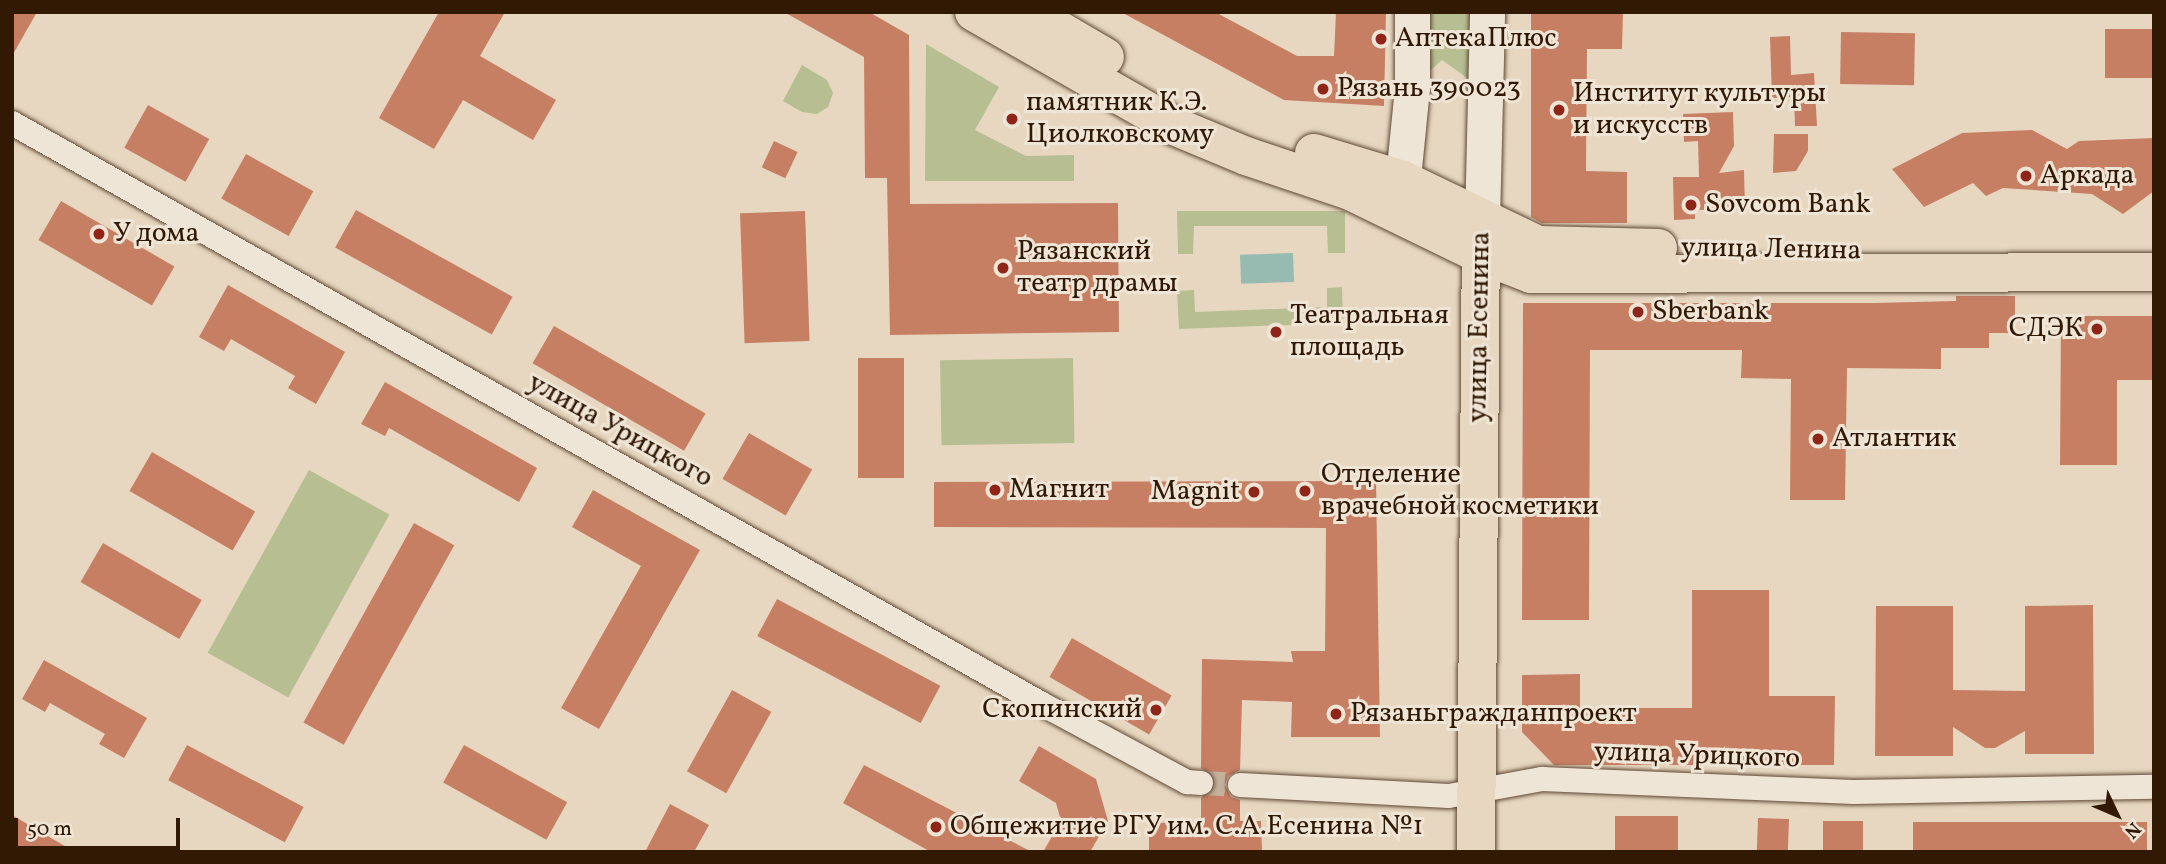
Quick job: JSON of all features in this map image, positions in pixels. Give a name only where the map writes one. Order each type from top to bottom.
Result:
[{"type":"main road","points":[[974,12],[1174,126],[1246,156],[1350,191],[1401,197]]},
{"type":"main road","points":[[1028,12],[1232,126],[1401,197]]},
{"type":"main road","points":[[1401,197],[1412,87],[1412,12]]},
{"type":"main road","name":"улица Есенина","points":[[1476,852],[1480,647],[1477,402],[1487,12]]},
{"type":"main road","name":"улица Ленина","points":[[1401,197],[1481,238],[1531,274],[2154,272]]},
{"type":"main road","name":"улица Ленина","points":[[1481,238],[1538,245],[1761,251],[2154,251]]},
{"type":"street","name":"улица Урицкого","points":[[12,122],[1051,709],[1187,782],[1201,783]]},
{"type":"street","name":"улица Урицкого","points":[[1240,785],[1449,796],[1542,779],[1854,792],[2154,787]]},
{"type":"green space","points":[[1421,12],[1473,12],[1470,80],[1442,60],[1420,80]]},
{"type":"green space","points":[[926,44],[999,87],[975,130],[1026,156],[1074,155],[1074,181],[925,181]]},
{"type":"green space","points":[[802,65],[827,80],[833,93],[828,107],[817,114],[802,112],[783,101]]},
{"type":"green space","points":[[1177,211],[1345,211],[1345,253],[1328,253],[1327,226],[1194,226],[1193,254],[1178,254]]},
{"type":"green space","points":[[1342,287],[1343,323],[1179,329],[1177,291],[1194,290],[1195,312],[1327,307],[1327,288]]},
{"type":"green space","points":[[1073,358],[1074,443],[942,445],[940,360]]},
{"type":"green space","points":[[309,470],[389,515],[288,697],[208,653]]},
{"type":"water","points":[[1293,253],[1294,282],[1241,284],[1240,255]]},
{"type":"building","points":[[12,12],[37,12],[12,56]]},
{"type":"building","points":[[439,12],[505,12],[480,56],[556,100],[533,140],[463,100],[434,149],[379,118]]},
{"type":"building","name":"Рязанский театр драмы","points":[[784,12],[869,12],[909,35],[910,204],[1118,203],[1119,332],[890,335],[887,178],[865,178],[864,57]]},
{"type":"building","points":[[1121,12],[1215,12],[1297,56],[1334,56],[1336,12],[1386,12],[1384,106],[1284,100]]},
{"type":"building","name":"Институт культуры и искусств","points":[[1531,12],[1623,12],[1622,49],[1587,49],[1586,171],[1627,172],[1627,223],[1542,223],[1531,217]]},
{"type":"building","points":[[2105,29],[2154,29],[2154,78],[2105,78]]},
{"type":"building","points":[[1841,32],[1915,33],[1914,85],[1840,84]]},
{"type":"building","points":[[1790,36],[1791,75],[1814,73],[1817,126],[1795,126],[1794,97],[1772,98],[1770,37]]},
{"type":"building","points":[[148,105],[209,139],[185,182],[124,148]]},
{"type":"building","points":[[1733,112],[1734,146],[1719,173],[1744,170],[1745,209],[1695,210],[1695,219],[1674,220],[1673,177],[1699,177],[1698,141],[1684,142],[1683,114]]},
{"type":"building","name":"Аркада","points":[[2032,130],[2067,149],[2079,141],[2154,138],[2154,191],[2123,214],[2092,194],[2003,188],[1986,196],[1973,183],[1924,207],[1892,169],[1962,133]]},
{"type":"building","points":[[1774,134],[1808,134],[1808,151],[1796,171],[1773,173]]},
{"type":"building","points":[[774,141],[798,152],[785,178],[762,167]]},
{"type":"building","points":[[246,154],[313,191],[289,236],[221,199]]},
{"type":"building","points":[[61,201],[174,266],[152,305],[38,240]]},
{"type":"building","points":[[356,210],[513,297],[492,334],[335,248]]},
{"type":"building","points":[[805,211],[810,341],[745,343],[740,213]]},
{"type":"building","points":[[228,285],[345,352],[316,404],[288,388],[295,376],[231,339],[224,351],[199,337]]},
{"type":"building","points":[[1956,296],[2015,296],[2015,333],[1989,333],[1989,348],[1941,348],[1941,369],[1847,368],[1845,500],[1790,500],[1791,379],[1741,378],[1742,350],[1590,350],[1589,620],[1522,620],[1523,303],[1873,303],[1956,301]]},
{"type":"building","points":[[2061,316],[2154,316],[2153,380],[2117,380],[2117,465],[2060,465]]},
{"type":"building","points":[[554,326],[706,414],[684,451],[532,363]]},
{"type":"building","points":[[858,358],[904,358],[904,478],[858,478]]},
{"type":"building","points":[[385,382],[537,468],[519,502],[389,428],[385,436],[361,424]]},
{"type":"building","points":[[749,433],[812,470],[786,515],[722,479]]},
{"type":"building","points":[[152,452],[255,511],[233,550],[130,491]]},
{"type":"building","points":[[1376,481],[1380,737],[1291,737],[1292,702],[1242,700],[1240,770],[1228,776],[1225,785],[1231,797],[1240,800],[1240,821],[1261,821],[1262,852],[1149,852],[1149,823],[1201,822],[1201,798],[1216,785],[1214,776],[1201,768],[1202,659],[1293,662],[1291,651],[1325,651],[1326,528],[934,527],[934,482]]},
{"type":"building","points":[[593,490],[700,550],[599,729],[561,708],[641,566],[572,527]]},
{"type":"building","points":[[414,523],[454,545],[344,745],[303,722]]},
{"type":"building","points":[[103,543],[202,600],[179,639],[80,582]]},
{"type":"building","points":[[1692,590],[1769,590],[1769,696],[1835,696],[1834,765],[1554,765],[1522,732],[1522,675],[1580,674],[1580,708],[1692,708]]},
{"type":"building","points":[[777,599],[940,686],[921,723],[757,636]]},
{"type":"building","points":[[2093,605],[2094,754],[2025,754],[2025,731],[1995,748],[1985,748],[1953,727],[1953,756],[1875,756],[1876,606],[1953,606],[1953,690],[2025,691],[2025,606]]},
{"type":"building","points":[[1072,638],[1172,696],[1149,734],[1050,677]]},
{"type":"building","points":[[44,660],[147,718],[124,758],[99,744],[105,734],[50,703],[45,712],[22,699]]},
{"type":"building","points":[[732,690],[771,712],[726,793],[687,771]]},
{"type":"building","points":[[187,745],[304,807],[285,842],[168,780]]},
{"type":"building","points":[[464,745],[567,802],[546,840],[443,783]]},
{"type":"building","points":[[1039,746],[1096,779],[1108,821],[1090,852],[1043,852],[1061,821],[1056,803],[1019,781]]},
{"type":"building","name":"Общежитие РГУ им. С.А.Есенина №1","points":[[864,765],[1032,852],[931,852],[843,803]]},
{"type":"building","points":[[670,804],[709,825],[694,852],[645,852]]},
{"type":"building","points":[[12,815],[75,852],[12,852]]},
{"type":"building","points":[[1615,816],[1678,816],[1678,852],[1615,852]]},
{"type":"building","points":[[1758,818],[1789,819],[1788,852],[1757,852]]},
{"type":"building","points":[[1823,821],[1863,821],[1863,852],[1823,852]]},
{"type":"building","points":[[1913,822],[2147,822],[2147,852],[1913,852]]},
{"type":"tunnel","points":[[1201,783],[1240,785]]},
{"type":"place","name":"АптекаПлюс","points":[[1381,39]]},
{"type":"place","name":"Рязань 390023","points":[[1323,89]]},
{"type":"place","name":"Институт культуры и искусств","points":[[1559,110]]},
{"type":"place","name":"памятник К.Э. Циолковскому","points":[[1012,119]]},
{"type":"place","name":"Аркада","points":[[2026,176]]},
{"type":"place","name":"Sovcom Bank","points":[[1691,205]]},
{"type":"place","name":"У дома","points":[[99,234]]},
{"type":"place","name":"Рязанский театр драмы","points":[[1003,268]]},
{"type":"place","name":"Sberbank","points":[[1638,312]]},
{"type":"place","name":"СДЭК","points":[[2097,329]]},
{"type":"place","name":"Театральная площадь","points":[[1276,332]]},
{"type":"place","name":"Атлантик","points":[[1818,439]]},
{"type":"place","name":"Магнит","points":[[995,490]]},
{"type":"place","name":"Отделение врачебной косметики","points":[[1305,491]]},
{"type":"place","name":"Magnit","points":[[1254,492]]},
{"type":"place","name":"Скопинский","points":[[1156,710]]},
{"type":"place","name":"Рязаньгражданпроект","points":[[1336,714]]},
{"type":"place","name":"Общежитие РГУ им. С.А.Есенина №1","points":[[936,827]]}]
